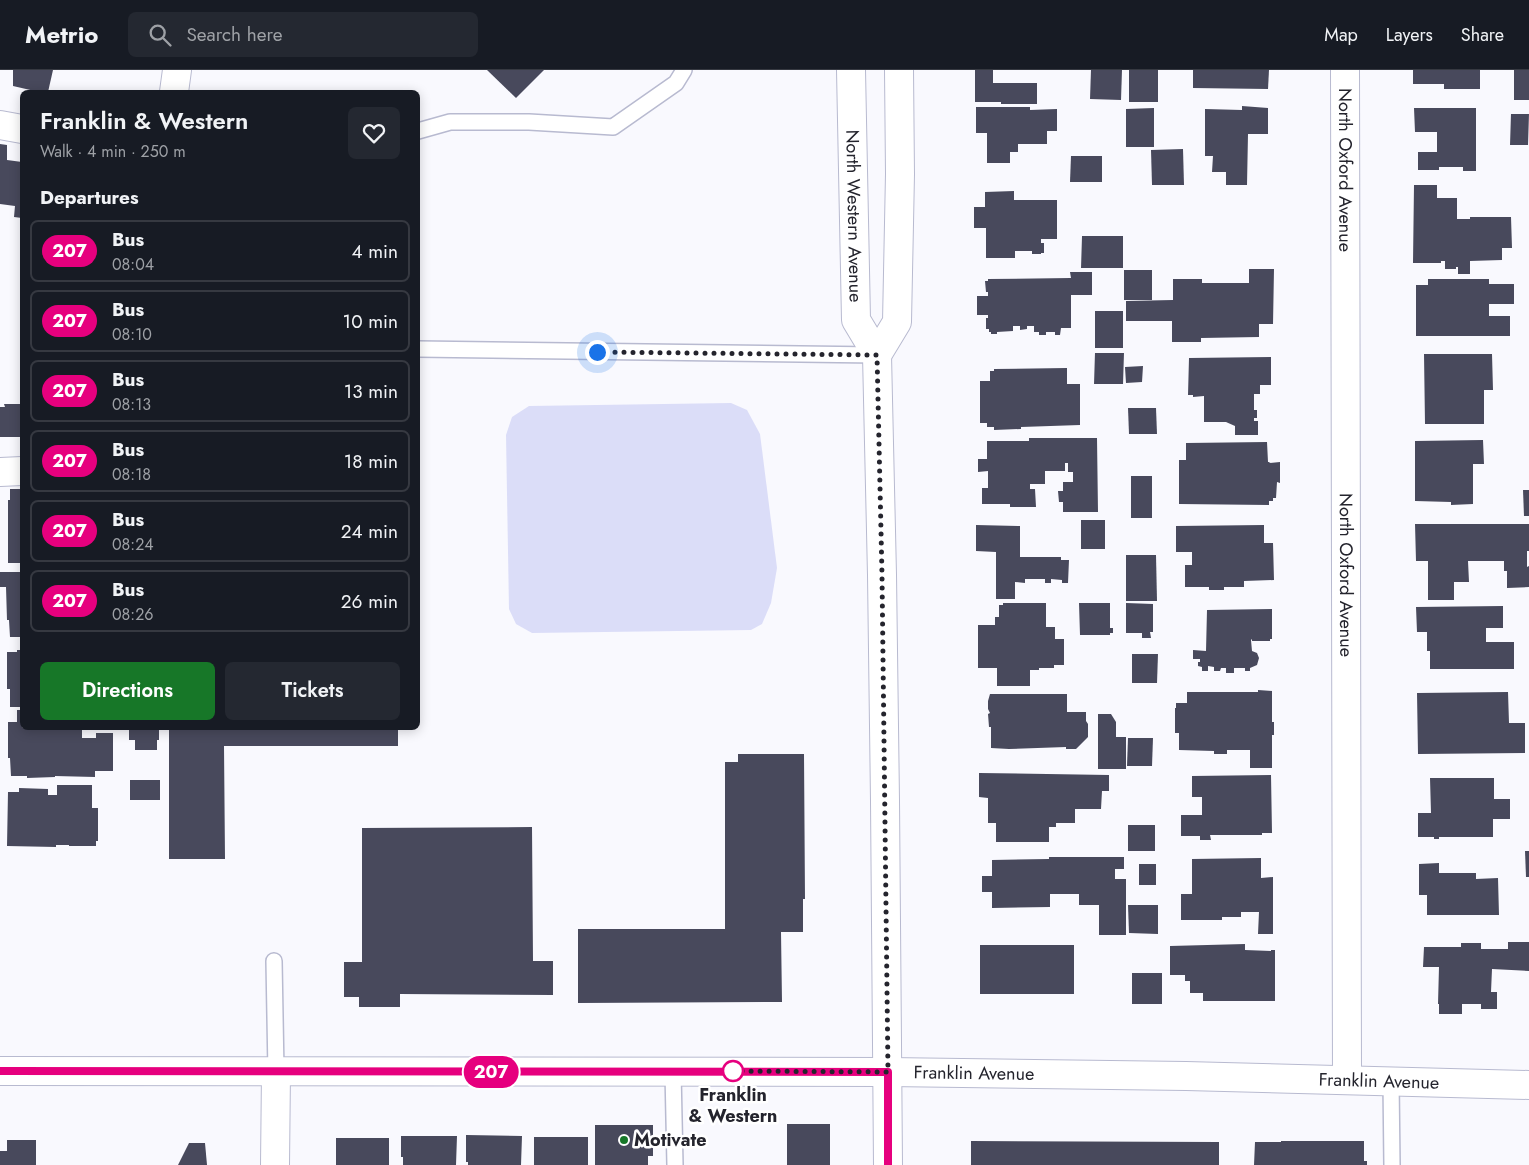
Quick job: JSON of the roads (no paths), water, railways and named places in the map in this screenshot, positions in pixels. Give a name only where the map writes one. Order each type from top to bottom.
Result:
[{"type":"main road","points":[[174,90],[177,70]]},
{"type":"main road","name":"North Western Avenue","points":[[851,70],[856,320],[877,355],[882,575],[888,1165]]},
{"type":"main road","points":[[877,355],[897,322],[900,174],[899,70]]},
{"type":"main road","name":"North Oxford Avenue","points":[[1344,70],[1347,1080]]},
{"type":"main road","points":[[0,125],[20,128]]},
{"type":"main road","points":[[0,472],[20,471]]},
{"type":"main road","name":"Franklin Avenue","points":[[0,1071],[888,1072],[1529,1084]]},
{"type":"main road","points":[[275,1165],[276,1072]]},
{"type":"lane","points":[[420,130],[450,122],[529,122],[613,127],[676,83],[684,70]]},
{"type":"lane","points":[[420,349],[877,355]]},
{"type":"lane","points":[[274,961],[276,1072]]},
{"type":"lane","points":[[673,1072],[675,1165]]},
{"type":"lane","points":[[1392,1081],[1392,1165]]},
{"type":"place","name":"Franklin & Western","points":[[733,1071]]},
{"type":"place","name":"Motivate","points":[[624,1140]]}]
